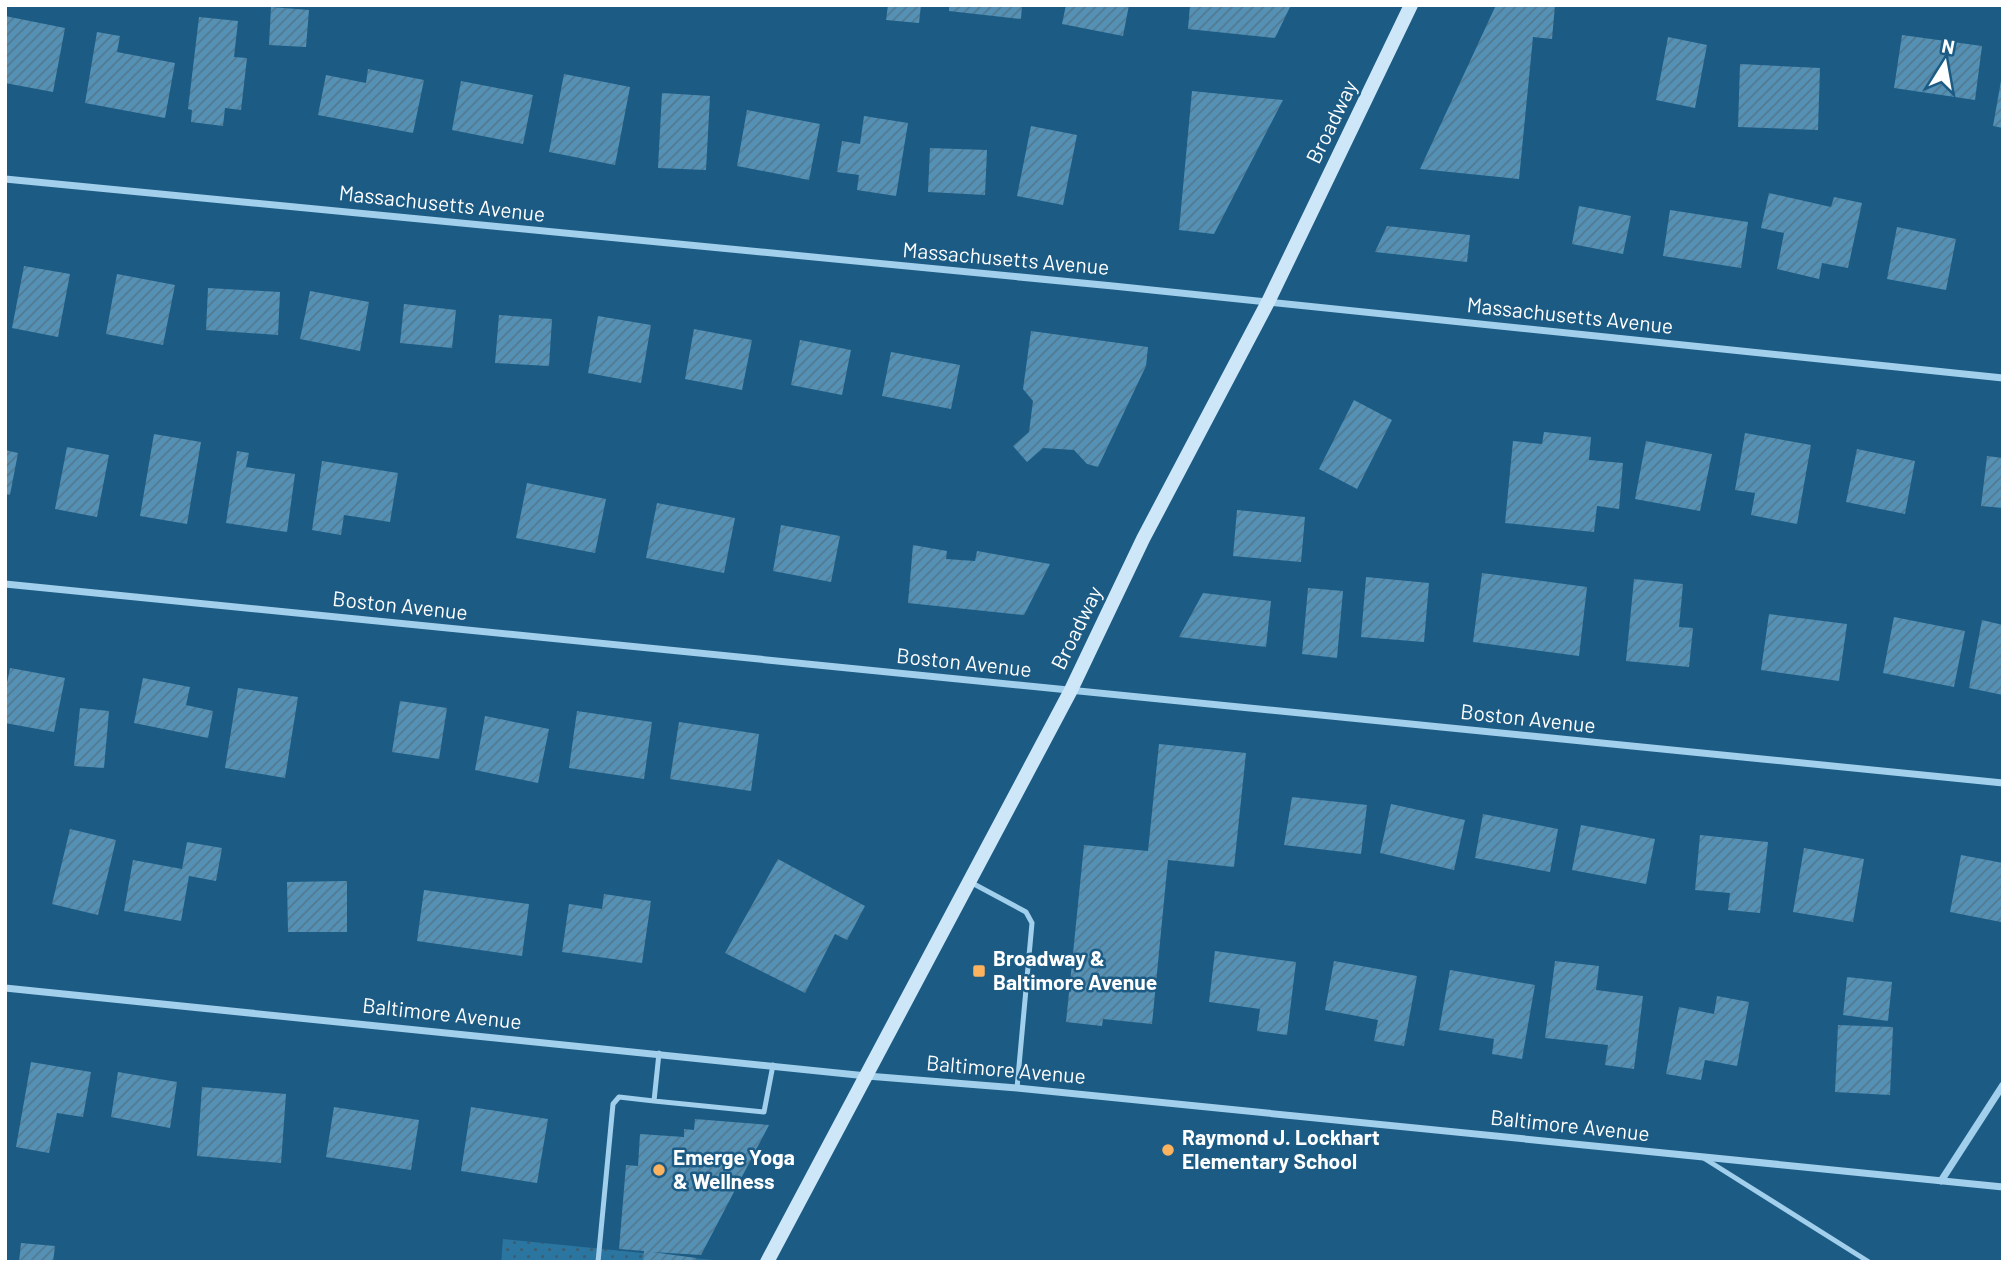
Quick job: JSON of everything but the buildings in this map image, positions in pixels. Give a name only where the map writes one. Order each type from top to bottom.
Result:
[{"type":"main road","name":"Broadway","points":[[767,1262],[1070,692],[1143,539],[1268,302],[1411,5]]},
{"type":"street","name":"Massachusetts Avenue","points":[[5,179],[1268,302],[2003,378]]},
{"type":"street","name":"Boston Avenue","points":[[5,584],[2003,783]]},
{"type":"street","name":"Baltimore Avenue","points":[[5,988],[867,1076],[1017,1088],[2003,1187]]},
{"type":"street","points":[[1941,1181],[2003,1085]]},
{"type":"lane","points":[[969,881],[1026,912],[1032,923],[1017,1088]]},
{"type":"lane","points":[[654,1101],[659,1053]]},
{"type":"lane","points":[[598,1262],[613,1104],[619,1097],[764,1112],[774,1065]]},
{"type":"lane","points":[[1702,1157],[1869,1262]]},
{"type":"shaded area","points":[[503,1239],[713,1260],[501,1262]]},
{"type":"place","name":"Broadway & Baltimore Avenue","points":[[979,971]]},
{"type":"place","name":"Raymond J. Lockhart Elementary School","points":[[1168,1150]]},
{"type":"place","name":"Emerge Yoga & Wellness","points":[[659,1170]]}]
